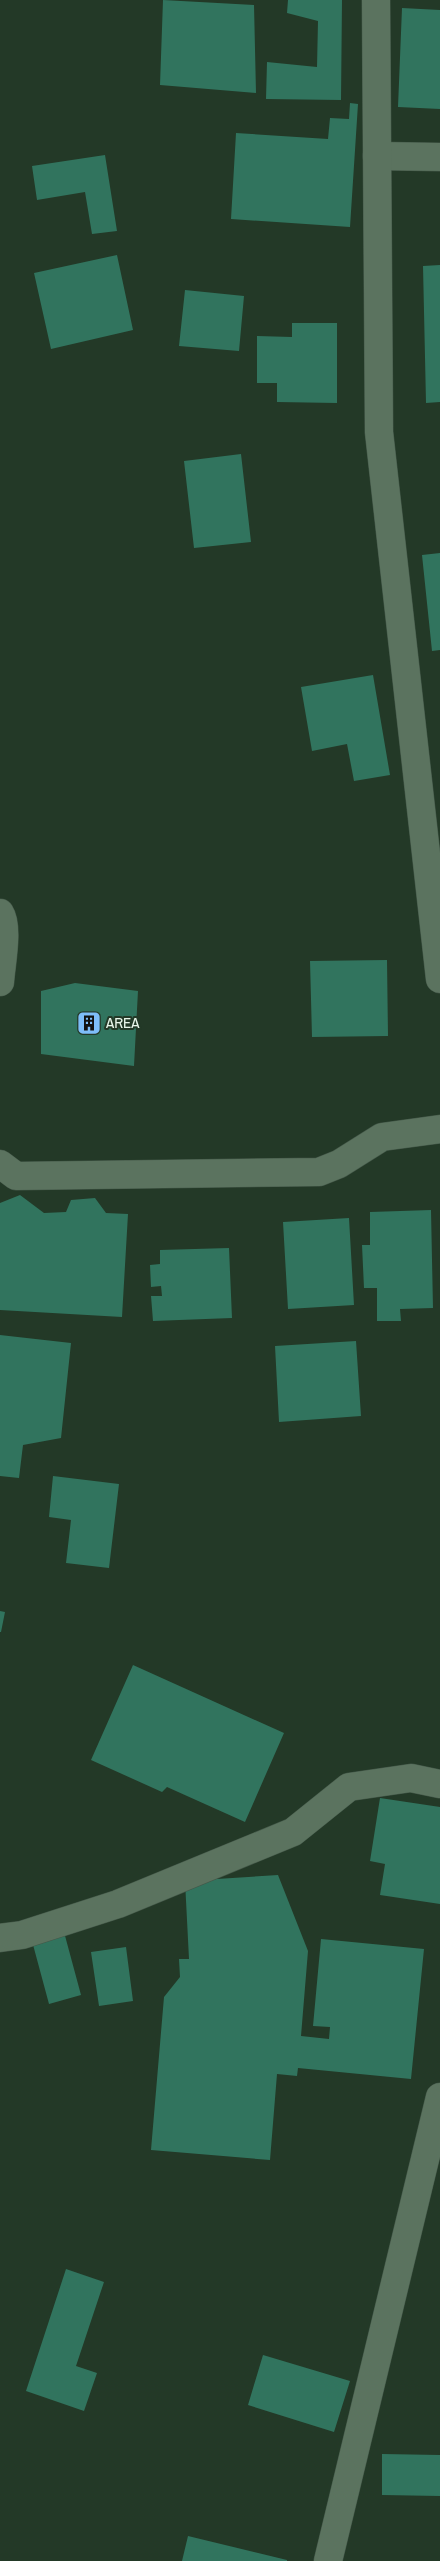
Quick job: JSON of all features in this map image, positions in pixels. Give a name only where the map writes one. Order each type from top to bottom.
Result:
[{"type":"street","points":[[376,0],[379,432],[440,979]]},
{"type":"street","points":[[377,156],[440,157]]},
{"type":"street","points":[[0,913],[4,919],[4,935],[0,982]]},
{"type":"street","points":[[0,1164],[16,1176],[319,1172],[345,1160],[382,1137],[440,1129]]},
{"type":"street","points":[[0,1938],[22,1935],[118,1904],[293,1832],[349,1787],[411,1778],[440,1784]]},
{"type":"street","points":[[328,2561],[440,2097]]},
{"type":"building","points":[[163,0],[254,5],[256,93],[160,85]]},
{"type":"building","points":[[288,0],[342,0],[341,100],[266,99],[267,62],[317,67],[318,21],[287,13]]},
{"type":"building","points":[[402,8],[440,10],[440,109],[398,107]]},
{"type":"building","points":[[350,103],[358,104],[350,227],[231,219],[236,133],[328,139],[330,118],[349,119]]},
{"type":"building","points":[[105,155],[117,231],[92,234],[85,192],[37,200],[32,166]]},
{"type":"building","points":[[117,255],[133,330],[51,349],[34,273]]},
{"type":"building","points":[[440,265],[440,402],[426,403],[423,266]]},
{"type":"building","points":[[185,290],[244,296],[239,351],[179,346]]},
{"type":"building","points":[[292,323],[337,323],[337,403],[277,402],[277,383],[257,383],[257,336],[292,337]]},
{"type":"building","points":[[241,454],[251,542],[194,548],[184,461]]},
{"type":"building","points":[[440,553],[440,650],[432,651],[422,555]]},
{"type":"building","points":[[373,675],[390,775],[354,781],[347,744],[312,751],[301,687]]},
{"type":"building","points":[[387,960],[388,1036],[312,1037],[310,961]]},
{"type":"building","name":"AREA","points":[[75,983],[138,991],[134,1066],[41,1054],[41,991]]},
{"type":"building","points":[[20,1195],[44,1213],[66,1212],[71,1200],[95,1198],[106,1213],[128,1214],[122,1317],[0,1310],[0,1203]]},
{"type":"building","points":[[431,1210],[433,1308],[400,1309],[401,1321],[377,1321],[377,1288],[364,1288],[362,1245],[370,1245],[370,1212]]},
{"type":"building","points":[[349,1218],[354,1305],[288,1309],[283,1222]]},
{"type":"building","points":[[229,1248],[232,1318],[153,1321],[151,1296],[162,1296],[161,1286],[151,1287],[150,1265],[160,1264],[160,1250]]},
{"type":"building","points":[[0,1335],[71,1343],[61,1438],[23,1445],[19,1478],[0,1476]]},
{"type":"building","points":[[356,1341],[361,1416],[279,1422],[275,1346]]},
{"type":"building","points":[[53,1476],[119,1484],[109,1568],[66,1563],[71,1520],[49,1517]]},
{"type":"building","points":[[0,1611],[5,1612],[1,1632],[0,1632]]},
{"type":"building","points":[[133,1665],[284,1733],[245,1822],[167,1787],[162,1792],[91,1760]]},
{"type":"building","points":[[380,1798],[440,1807],[440,1904],[380,1895],[385,1864],[370,1861]]},
{"type":"building","points":[[278,1875],[308,1951],[301,2036],[329,2039],[330,2027],[313,2026],[321,1939],[424,1949],[411,2079],[298,2068],[297,2076],[277,2074],[270,2160],[151,2150],[164,1997],[180,1977],[179,1959],[189,1959],[185,1881]]},
{"type":"building","points":[[64,1932],[81,1995],[49,2004],[32,1941]]},
{"type":"building","points":[[126,1947],[133,2001],[99,2006],[91,1952]]},
{"type":"building","points":[[66,2269],[104,2282],[76,2366],[97,2373],[84,2411],[26,2391]]},
{"type":"building","points":[[263,2355],[350,2381],[334,2432],[248,2405]]},
{"type":"building","points":[[382,2454],[440,2455],[440,2496],[382,2495]]},
{"type":"building","points":[[188,2536],[287,2560],[287,2561],[182,2561]]},
{"type":"place","name":"AREA","points":[[89,1023]]}]
